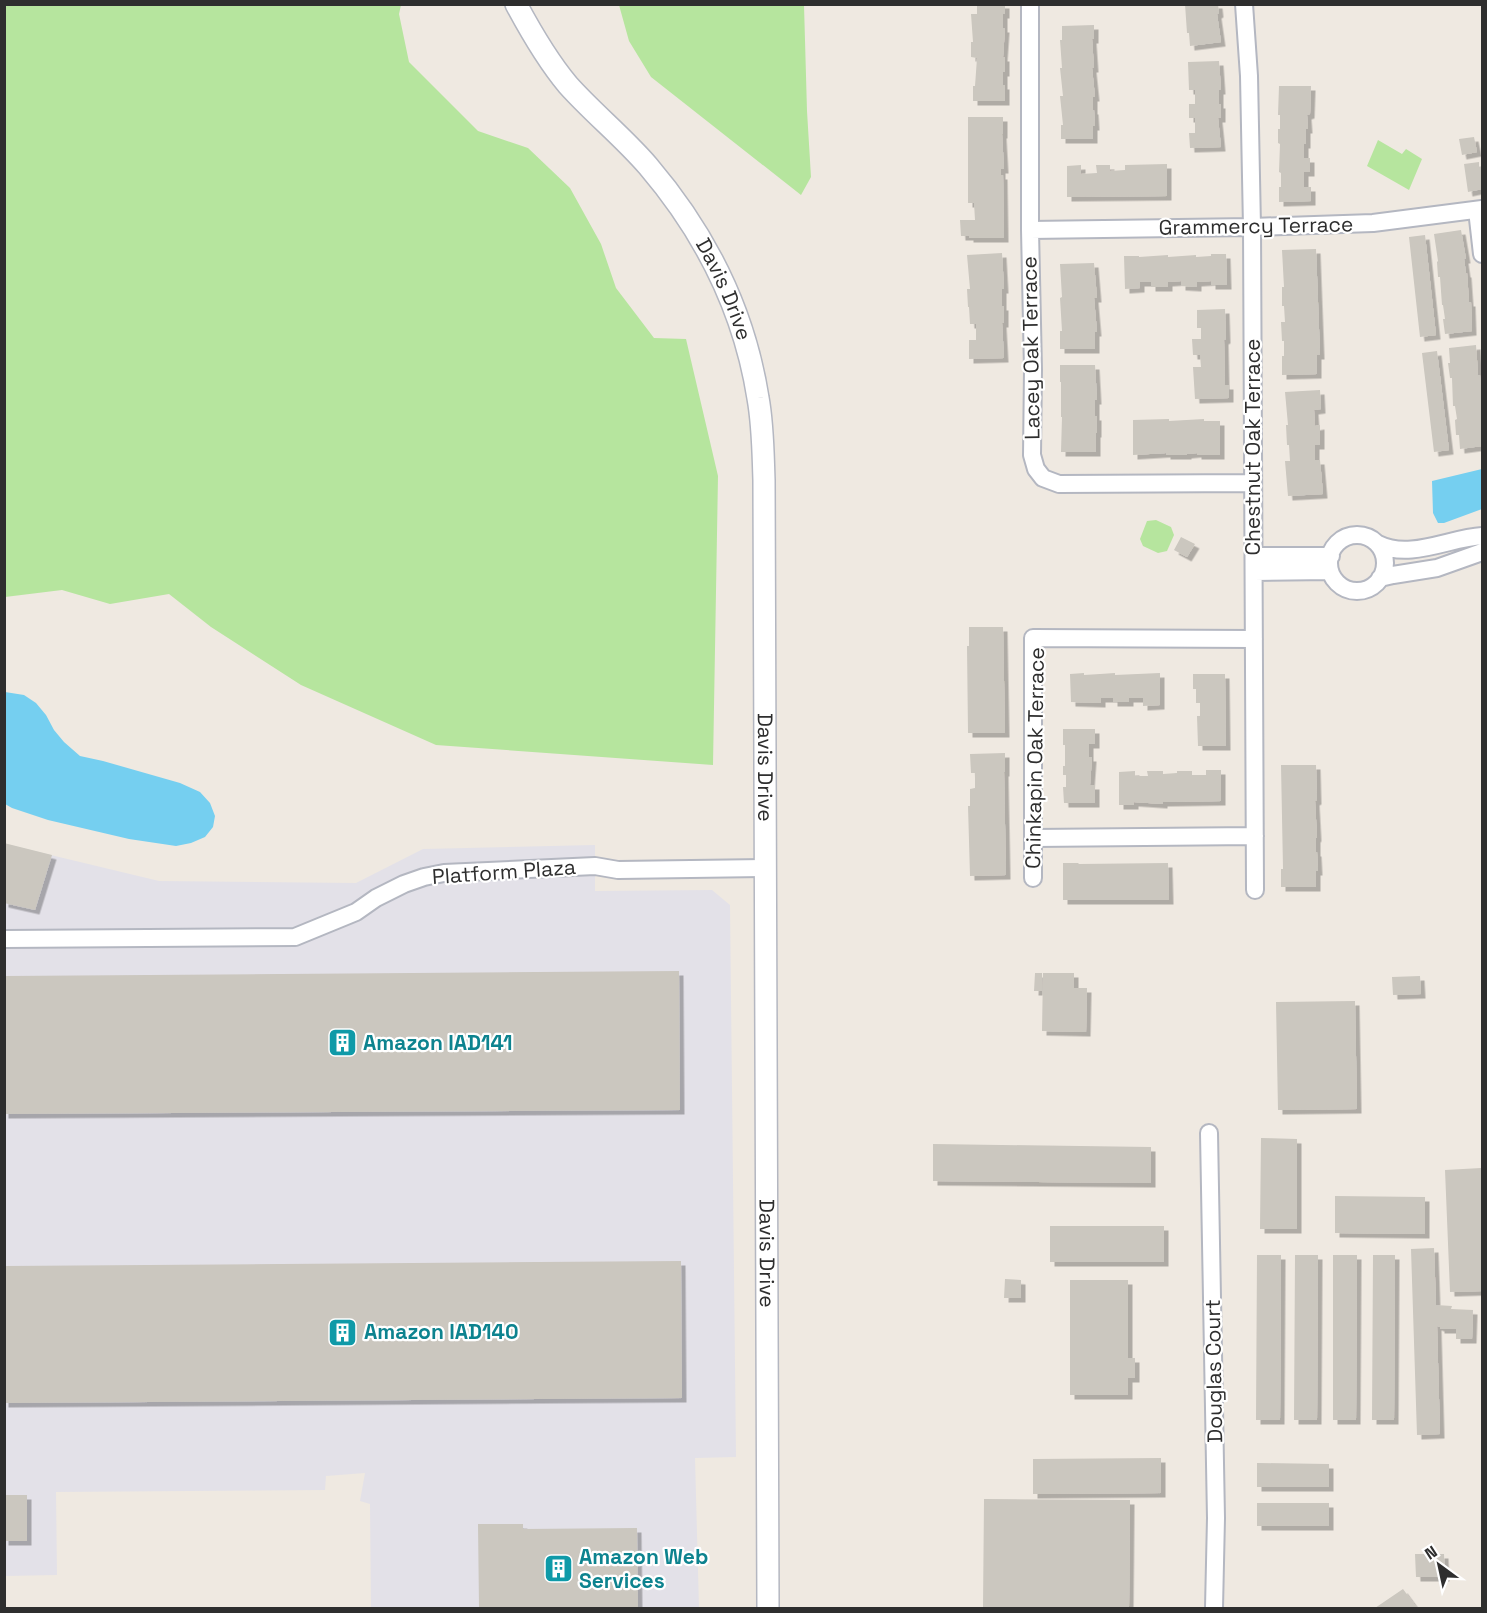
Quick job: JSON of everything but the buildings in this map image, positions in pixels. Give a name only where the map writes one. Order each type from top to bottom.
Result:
[{"type":"street","name":"Davis Drive","points":[[516,4],[536,41],[567,83],[647,165],[704,242],[742,327],[759,400],[763,450],[768,1608]]},
{"type":"street","name":"Lacey Oak Terrace","points":[[1030,4],[1032,455],[1036,469],[1043,478],[1059,484],[1253,483]]},
{"type":"street","name":"Chestnut Oak Terrace","points":[[1244,4],[1249,76],[1252,227],[1255,890]]},
{"type":"street","name":"Grammercy Terrace","points":[[1030,230],[1373,223],[1480,210]]},
{"type":"street","points":[[1480,210],[1482,254]]},
{"type":"street","points":[[1378,544],[1385,561],[1384,570],[1374,585],[1357,591],[1348,589],[1334,579],[1331,563],[1336,545],[1352,536],[1362,536],[1392,549],[1413,549],[1482,536]]},
{"type":"street","points":[[1380,578],[1437,568],[1482,552]]},
{"type":"street","points":[[1254,564],[1331,563]]},
{"type":"street","name":"Chinkapin Oak Terrace","points":[[1033,879],[1033,638],[1254,639]]},
{"type":"street","points":[[1034,838],[1255,836]]},
{"type":"street","name":"Platform Plaza","points":[[4,939],[295,937],[356,912],[376,898],[404,884],[444,873],[595,866],[618,870],[766,868]]},
{"type":"street","name":"Douglas Court","points":[[1209,1133],[1216,1518],[1214,1608]]},
{"type":"shaded area","points":[[5,844],[159,881],[356,883],[423,849],[595,845],[595,891],[712,890],[730,905],[736,1457],[695,1458],[699,1608],[371,1608],[370,1504],[360,1501],[365,1473],[326,1476],[325,1490],[56,1492],[57,1575],[5,1576]]},
{"type":"green space","points":[[4,5],[401,5],[399,14],[409,62],[478,131],[528,148],[570,188],[601,244],[616,288],[654,338],[686,339],[718,476],[713,765],[436,745],[301,685],[211,627],[169,594],[110,604],[62,590],[5,597]]},
{"type":"green space","points":[[619,5],[804,5],[811,177],[801,195],[651,77],[629,41]]},
{"type":"green space","points":[[1378,140],[1402,154],[1406,149],[1422,159],[1409,190],[1367,166]]},
{"type":"green space","points":[[1156,520],[1171,527],[1174,535],[1167,551],[1158,553],[1143,546],[1140,539],[1147,521]]},
{"type":"water","points":[[1482,469],[1482,509],[1444,523],[1438,523],[1433,513],[1432,481]]},
{"type":"water","points":[[5,692],[24,695],[36,703],[54,730],[80,756],[180,783],[200,792],[210,803],[215,816],[213,827],[205,837],[176,846],[129,839],[48,820],[5,804]]},
{"type":"place","name":"Amazon IAD141","points":[[342,1043]]},
{"type":"place","name":"Amazon IAD140","points":[[343,1332]]},
{"type":"place","name":"Amazon Web Services","points":[[558,1569]]}]
